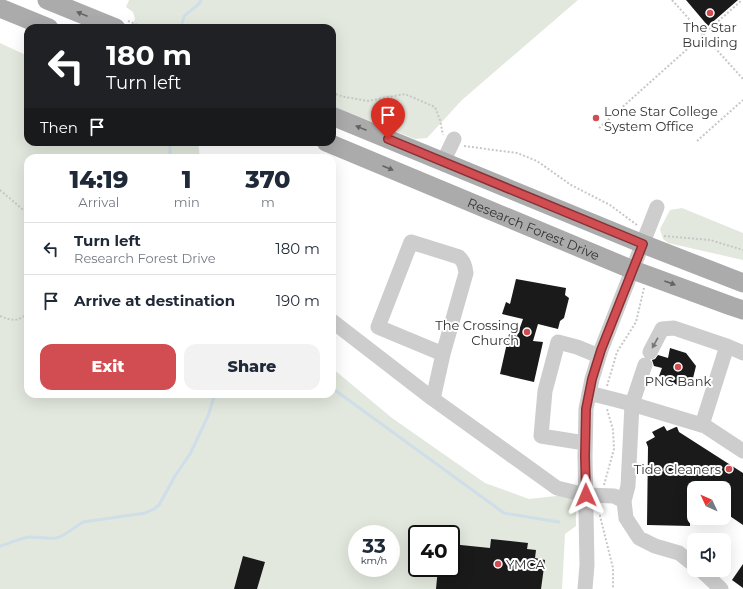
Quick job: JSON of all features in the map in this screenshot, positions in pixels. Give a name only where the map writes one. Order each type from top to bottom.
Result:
[{"type":"main road","points":[[48,0],[106,24]]},
{"type":"main road","points":[[0,8],[39,24]]},
{"type":"main road","name":"Research Forest Drive","points":[[336,118],[643,244],[743,282]]},
{"type":"main road","name":"Research Forest Drive","points":[[336,146],[633,270],[743,310]]},
{"type":"street","points":[[444,162],[454,140]]},
{"type":"street","points":[[585,589],[587,565],[585,443],[586,409],[589,393],[599,356],[657,207]]},
{"type":"street","points":[[433,399],[443,354],[466,273],[463,261],[458,257],[411,242],[378,327],[443,354]]},
{"type":"street","points":[[336,324],[433,399],[557,488],[586,495],[614,496],[624,501]]},
{"type":"street","points":[[687,559],[679,553],[655,546],[639,538],[626,518],[624,501],[628,486],[632,404],[647,359],[662,329],[674,328],[743,353]]},
{"type":"street","points":[[585,443],[541,436],[545,391],[558,342],[577,347],[599,356]]},
{"type":"street","points":[[702,425],[727,346]]},
{"type":"street","points":[[589,393],[705,426],[742,449]]},
{"type":"street","points":[[708,577],[721,589]]},
{"type":"path","points":[[672,0],[743,79]]},
{"type":"path","points":[[599,128],[742,0]]},
{"type":"path","points":[[336,94],[368,101],[405,94],[435,107],[440,120],[443,136],[454,140]]},
{"type":"path","points":[[697,141],[743,100]]},
{"type":"path","points":[[0,190],[24,211]]},
{"type":"path","points":[[662,236],[710,240],[743,250]]},
{"type":"path","points":[[0,316],[6,319],[15,320],[21,319],[24,316]]},
{"type":"shaded area","points":[[129,0],[578,0],[462,100],[427,138],[415,139],[336,108],[336,24],[133,24],[135,19],[133,12],[126,7]]},
{"type":"shaded area","points":[[0,43],[24,54],[24,146],[198,146],[200,154],[24,154],[24,398],[336,398],[336,371],[392,418],[485,483],[529,499],[565,495],[573,499],[576,504],[576,526],[565,534],[562,589],[0,589]]},
{"type":"shaded area","points":[[682,208],[743,233],[743,260],[668,243],[663,239],[660,229],[670,210]]},
{"type":"building","name":"The Star Building","points":[[686,0],[738,0],[708,26]]},
{"type":"building","name":"The Crossing Church","points":[[516,279],[566,288],[565,295],[569,298],[564,318],[560,321],[558,329],[538,324],[533,341],[543,342],[534,382],[500,374],[509,334],[517,336],[523,319],[502,314],[506,302],[510,304]]},
{"type":"building","name":"PNC Bank","points":[[670,348],[686,353],[696,366],[693,378],[677,385],[659,376],[662,368],[654,366],[652,360],[658,355],[668,358]]},
{"type":"building","points":[[664,426],[667,431],[677,427],[679,432],[743,473],[743,525],[731,517],[731,481],[687,481],[687,525],[690,526],[647,525],[648,447],[646,442],[655,437],[652,432]]},
{"type":"building","name":"YMCA","points":[[491,539],[528,543],[527,549],[536,550],[535,558],[545,560],[541,589],[436,589],[437,577],[460,577],[460,545],[490,548]]},
{"type":"building","points":[[243,556],[265,562],[257,589],[234,589]]},
{"type":"building","points":[[743,564],[743,588],[732,580]]},
{"type":"waterway","points":[[182,24],[184,16],[199,4],[201,0]]},
{"type":"waterway","points":[[170,146],[170,154]]},
{"type":"waterway","points":[[336,391],[504,513],[559,522]]},
{"type":"waterway","points":[[0,546],[19,539],[30,537],[56,538],[67,533],[83,522],[145,513],[154,509],[159,505],[175,476],[190,454],[208,416],[214,398]]},
{"type":"place","name":"The Star Building","points":[[710,13]]},
{"type":"place","name":"Lone Star College System Office","points":[[596,118]]},
{"type":"place","name":"The Crossing Church","points":[[527,332]]},
{"type":"place","name":"PNC Bank","points":[[678,367]]},
{"type":"place","name":"Tide Cleaners","points":[[729,469]]},
{"type":"place","name":"YMCA","points":[[498,564]]},
{"type":"route","points":[[388,139],[643,244],[601,350],[592,379],[586,409],[586,495]]}]
